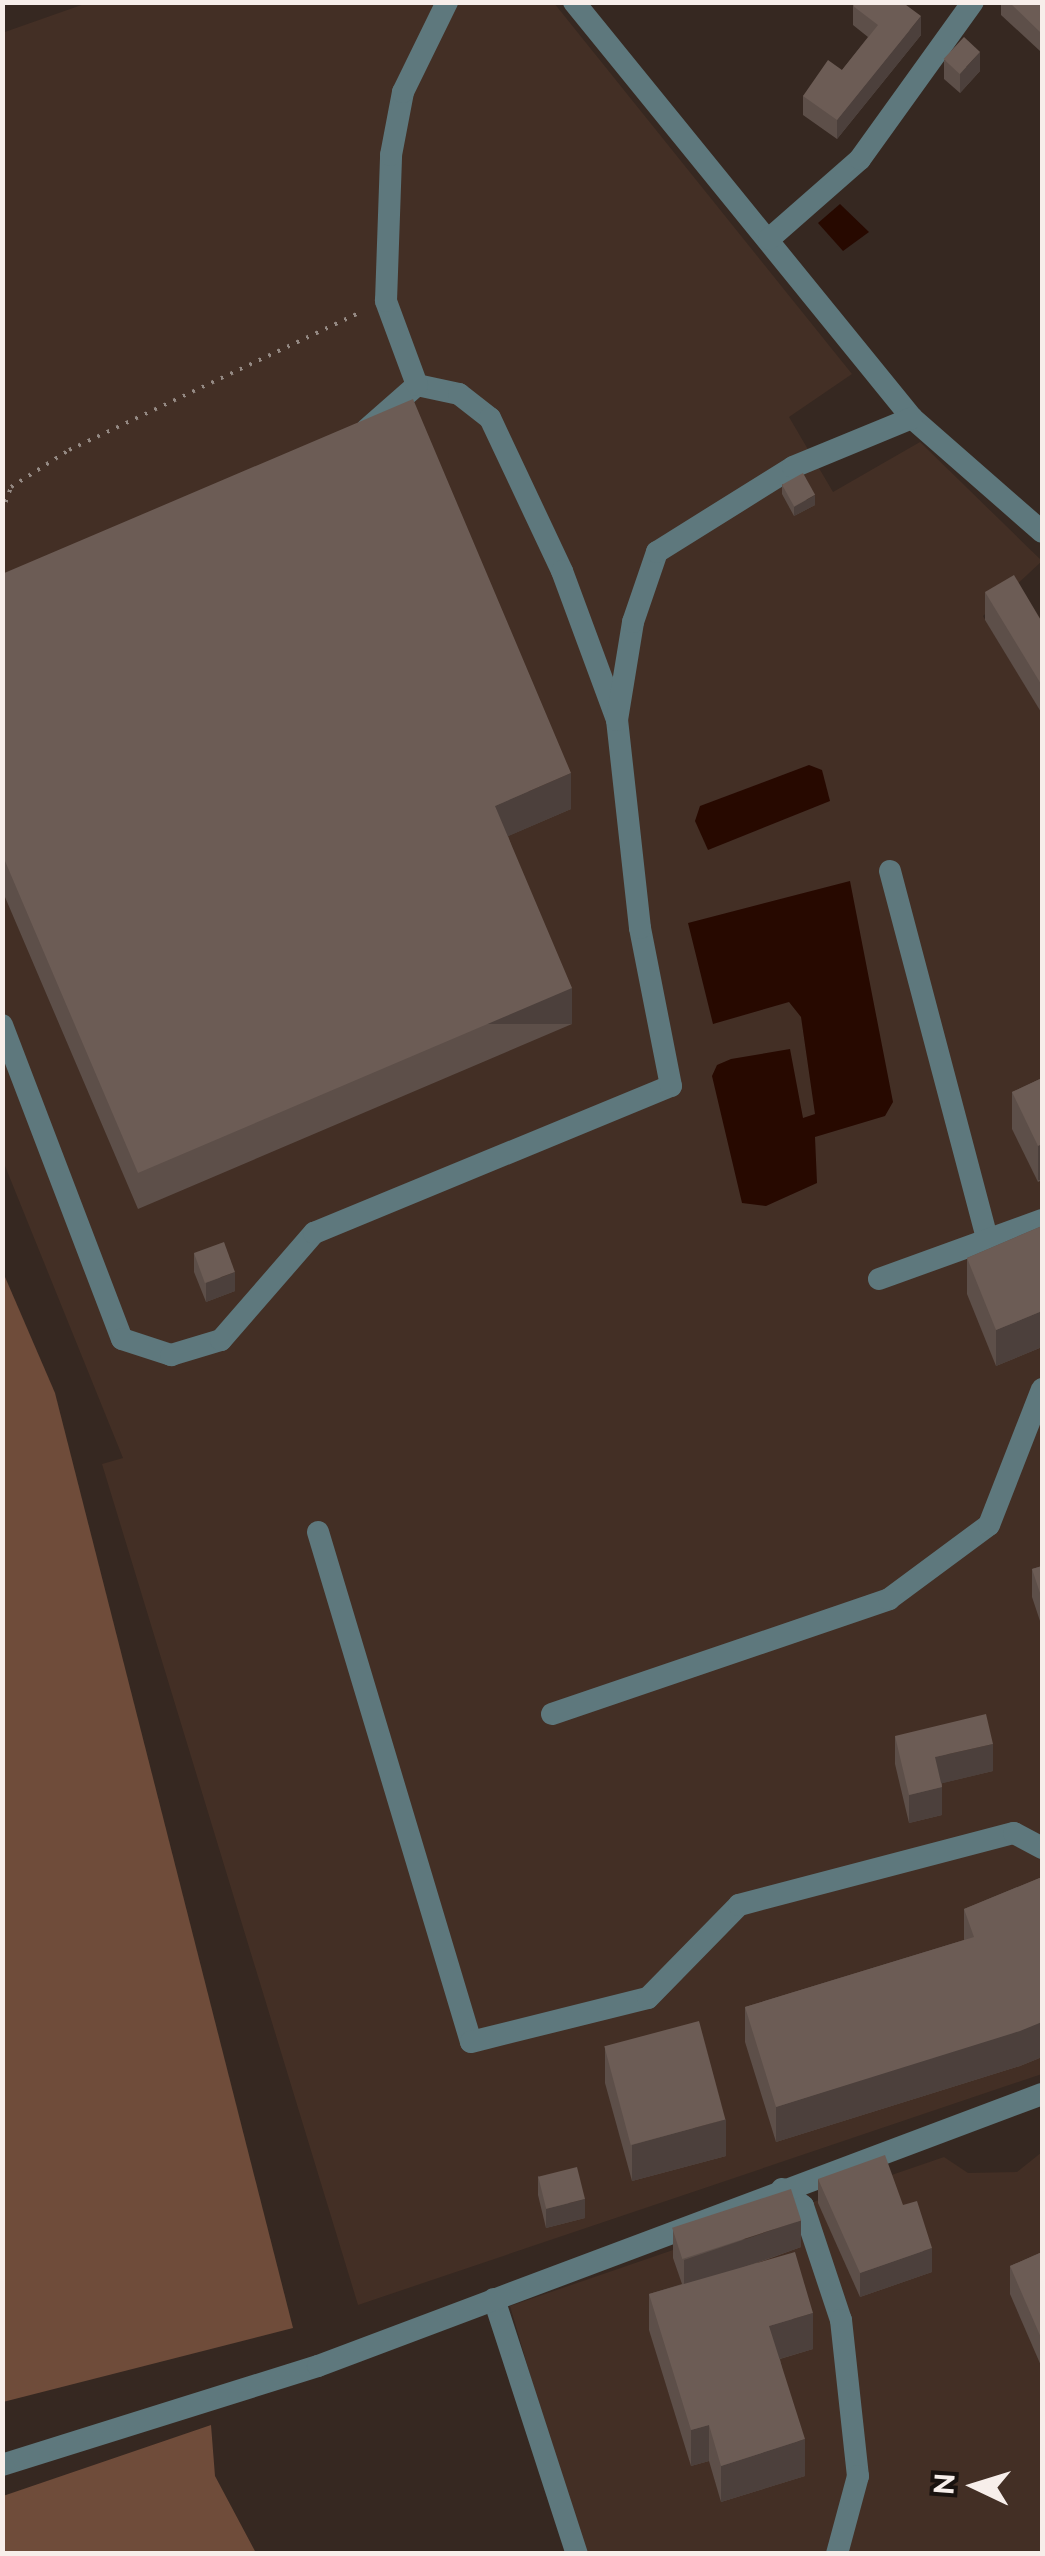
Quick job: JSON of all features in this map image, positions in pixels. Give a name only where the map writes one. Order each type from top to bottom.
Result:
[{"type":"street","points":[[417,385],[386,301],[391,155],[402,92],[446,2]]},
{"type":"street","points":[[574,2],[912,418],[1042,532]]},
{"type":"street","points":[[769,239],[860,159],[973,2]]},
{"type":"street","points":[[352,436],[417,385]]},
{"type":"street","points":[[2,1025],[122,1339],[171,1355],[221,1340],[314,1233],[671,1086],[640,928],[617,720],[562,571],[490,418],[459,394],[417,385]]},
{"type":"street","points":[[617,720],[633,622],[657,552],[794,467],[912,418]]},
{"type":"street","points":[[890,871],[988,1241]]},
{"type":"street","points":[[879,1278],[1042,1220]]},
{"type":"street","points":[[552,1714],[888,1600],[989,1525],[1042,1390]]},
{"type":"street","points":[[318,1532],[471,2042],[648,1998],[739,1905],[1014,1833],[1042,1848]]},
{"type":"street","points":[[2,2465],[318,2366],[1042,2094]]},
{"type":"street","points":[[782,2189],[803,2206],[841,2320],[858,2476],[837,2554]]},
{"type":"street","points":[[494,2299],[577,2554]]},
{"type":"path","points":[[2,512],[11,487],[69,450],[386,301]]},
{"type":"shaded area","points":[[90,2],[554,3],[852,374],[789,417],[833,492],[920,442],[1042,561],[983,616],[1042,712],[1042,2074],[358,2305],[102,1464],[123,1458],[3,1161],[2,33]]},
{"type":"shaded area","points":[[840,204],[869,232],[843,251],[818,223]]},
{"type":"shaded area","points":[[809,765],[822,770],[830,801],[708,850],[695,821],[700,806]]},
{"type":"shaded area","points":[[850,881],[893,1102],[885,1116],[815,1137],[817,1183],[766,1206],[742,1203],[712,1076],[717,1065],[731,1059],[790,1049],[803,1118],[815,1114],[801,1017],[789,1002],[713,1024],[688,923]]},
{"type":"shaded area","points":[[2,1270],[55,1393],[293,2328],[3,2402]]},
{"type":"shaded area","points":[[1042,2152],[1042,2553],[582,2553],[510,2306],[944,2157],[968,2173],[1017,2172]]},
{"type":"shaded area","points":[[211,2425],[215,2476],[256,2553],[3,2553],[3,2496]]},
{"type":"building","points":[[855,2],[902,2],[921,16],[837,120],[803,96],[828,60],[842,70],[878,25],[853,6]]},
{"type":"building","points":[[1009,2],[1042,2],[1040,32]]},
{"type":"building","points":[[964,37],[980,52],[960,74],[944,59]]},
{"type":"building","points":[[413,399],[571,773],[495,806],[572,988],[138,1173],[2,854],[2,574]]},
{"type":"building","points":[[803,473],[815,495],[794,507],[782,485]]},
{"type":"building","points":[[1014,575],[1042,622],[1041,684],[985,592]]},
{"type":"building","points":[[1042,1078],[1042,1144],[1038,1146],[1012,1092]]},
{"type":"building","points":[[1042,1226],[1042,1311],[996,1330],[967,1258]]},
{"type":"building","points":[[224,1242],[235,1272],[205,1283],[194,1253]]},
{"type":"building","points":[[1042,1566],[1042,1599],[1032,1569]]},
{"type":"building","points":[[986,1714],[993,1744],[935,1757],[942,1787],[909,1795],[895,1736]]},
{"type":"building","points":[[1042,1877],[1042,2022],[776,2107],[745,2007],[974,1937],[964,1909]]},
{"type":"building","points":[[699,2021],[725,2120],[631,2145],[604,2046]]},
{"type":"building","points":[[885,2155],[903,2205],[917,2201],[932,2248],[860,2273],[818,2179]]},
{"type":"building","points":[[577,2167],[585,2199],[546,2209],[538,2177]]},
{"type":"building","points":[[791,2189],[801,2220],[682,2259],[672,2228]]},
{"type":"building","points":[[795,2252],[813,2313],[769,2326],[805,2439],[721,2466],[709,2425],[691,2430],[649,2294]]},
{"type":"building","points":[[1042,2252],[1042,2340],[1010,2266]]}]
